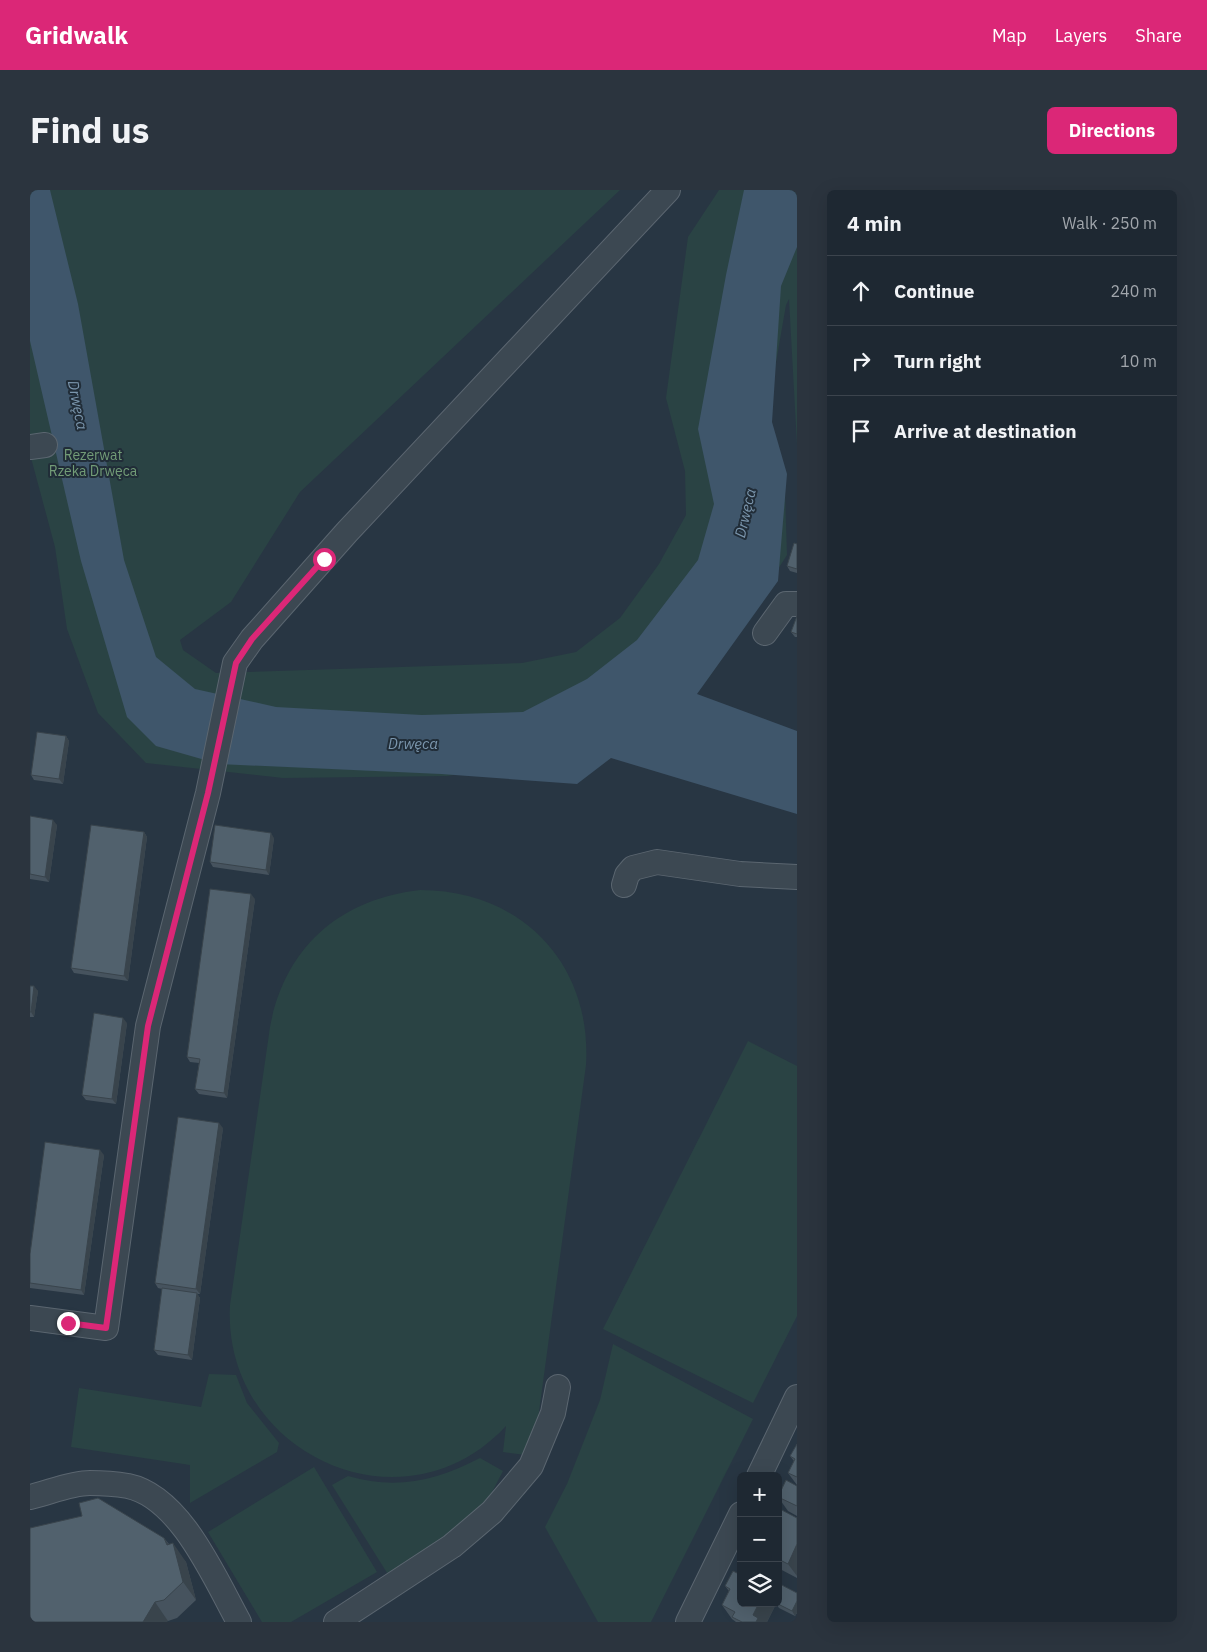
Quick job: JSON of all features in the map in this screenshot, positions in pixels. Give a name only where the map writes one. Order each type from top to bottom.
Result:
[{"type":"street","points":[[30,1318],[106,1328],[148,1026],[208,793],[236,663],[252,639],[347,532],[668,190]]},
{"type":"street","points":[[765,633],[786,604],[797,604]]},
{"type":"street","points":[[624,885],[627,875],[633,868],[657,862],[740,874],[797,877]]},
{"type":"street","points":[[336,1622],[452,1546],[492,1512],[531,1466],[553,1413],[558,1387]]},
{"type":"street","points":[[761,1472],[795,1407]]},
{"type":"street","points":[[30,1497],[88,1483],[129,1486],[153,1498],[175,1515],[194,1542],[239,1622]]},
{"type":"street","points":[[688,1622],[740,1517]]},
{"type":"green space","name":"Rezerwat Rzeka Drwęca","points":[[30,190],[620,190],[300,492],[231,602],[180,640],[183,650],[216,673],[522,663],[576,652],[620,618],[659,564],[686,515],[685,471],[666,398],[688,237],[719,190],[797,190],[797,445],[789,299],[786,305],[766,420],[785,492],[787,555],[708,679],[574,756],[447,776],[283,778],[146,763],[98,713],[67,629],[55,547],[30,454]]},
{"type":"green space","points":[[420,890],[456,893],[489,903],[518,918],[543,939],[563,965],[577,995],[585,1028],[586,1065],[533,1456],[503,1452],[506,1426],[464,1459],[418,1475],[371,1476],[326,1463],[287,1438],[255,1402],[235,1357],[230,1305],[270,1027],[277,999],[289,973],[303,951],[321,932],[341,916],[365,904],[391,895]]},
{"type":"green space","points":[[748,1041],[797,1066],[797,1316],[753,1403],[603,1329]]},
{"type":"green space","points":[[613,1344],[753,1419],[651,1622],[598,1622],[545,1527],[567,1484],[600,1400]]},
{"type":"green space","points":[[209,1374],[236,1375],[247,1403],[279,1443],[277,1452],[190,1503],[190,1465],[71,1447],[79,1388],[201,1407]]},
{"type":"green space","points":[[480,1458],[503,1471],[488,1500],[463,1526],[389,1576],[332,1485],[348,1476],[383,1482],[416,1481],[447,1472]]},
{"type":"green space","points":[[314,1467],[377,1572],[291,1622],[262,1622],[208,1532]]},
{"type":"water","name":"Drwęca","points":[[30,190],[50,190],[78,304],[124,560],[156,657],[195,689],[276,707],[422,715],[523,712],[587,679],[637,640],[698,560],[714,504],[698,429],[726,275],[744,190],[797,190],[797,247],[781,286],[772,422],[787,474],[778,581],[697,694],[797,731],[797,814],[611,758],[577,784],[441,774],[219,764],[156,746],[127,717],[81,561],[30,341]]},
{"type":"building","points":[[794,543],[797,544],[797,569],[787,566]]},
{"type":"building","points":[[797,616],[797,634],[791,632]]},
{"type":"building","points":[[37,732],[66,736],[59,779],[31,775]]},
{"type":"building","points":[[30,816],[53,820],[45,877],[30,874]]},
{"type":"building","points":[[91,825],[144,832],[124,976],[71,968]]},
{"type":"building","points":[[215,825],[271,833],[266,870],[210,862]]},
{"type":"building","points":[[210,889],[251,894],[224,1093],[195,1089],[200,1059],[187,1057]]},
{"type":"building","points":[[30,986],[34,986],[31,1012],[30,1012]]},
{"type":"building","points":[[94,1013],[123,1018],[112,1099],[82,1095]]},
{"type":"building","points":[[178,1117],[219,1123],[196,1289],[155,1283]]},
{"type":"building","points":[[45,1142],[100,1150],[81,1290],[30,1283],[30,1254]]},
{"type":"building","points":[[162,1288],[197,1293],[188,1355],[154,1350]]},
{"type":"building","points":[[797,1444],[797,1477],[788,1473],[795,1459],[790,1456]]},
{"type":"building","points":[[786,1480],[797,1486],[797,1506],[782,1499],[782,1488]]},
{"type":"building","points":[[98,1498],[164,1538],[167,1545],[173,1543],[183,1582],[164,1600],[155,1602],[143,1622],[30,1622],[30,1528],[82,1516],[79,1503]]},
{"type":"building","points":[[782,1510],[797,1518],[797,1544],[788,1564],[782,1561]]},
{"type":"building","points":[[733,1571],[737,1573],[737,1607],[757,1607],[753,1615],[758,1618],[756,1622],[742,1622],[732,1617],[735,1612],[722,1605],[730,1589],[725,1586]]},
{"type":"building","points":[[782,1585],[797,1593],[797,1601],[792,1611],[782,1606]]},
{"type":"route","points":[[68,1323],[106,1328],[148,1026],[208,793],[236,663],[252,639],[324,559]]}]
